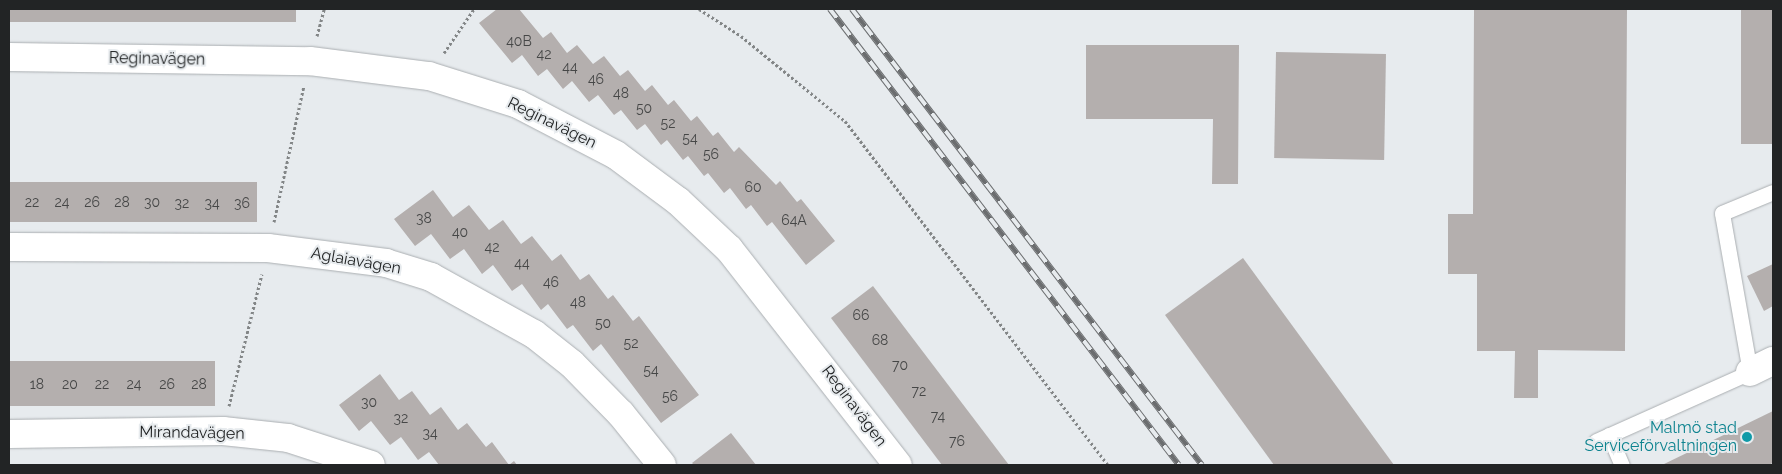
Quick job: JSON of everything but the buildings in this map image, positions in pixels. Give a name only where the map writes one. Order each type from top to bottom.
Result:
[{"type":"street","name":"Reginavägen","points":[[9,57],[310,61],[429,76],[518,104],[616,155],[678,201],[729,249],[898,465]]},
{"type":"street","name":"Aglaiavägen","points":[[9,247],[268,248],[386,263],[431,277],[534,334],[572,364],[621,414],[662,465]]},
{"type":"street","name":"Mirandavägen","points":[[9,434],[223,432],[288,438],[371,465]]},
{"type":"lane","points":[[1622,465],[1602,438],[1762,366],[1722,213],[1773,192]]},
{"type":"path","points":[[429,76],[474,9]]},
{"type":"path","points":[[699,9],[741,36],[845,121],[1108,465]]},
{"type":"railway","points":[[830,9],[1179,465]]},
{"type":"railway","points":[[852,9],[1202,465]]},
{"type":"place","name":"Malmö stad Serviceförvaltningen","points":[[1747,437]]}]
